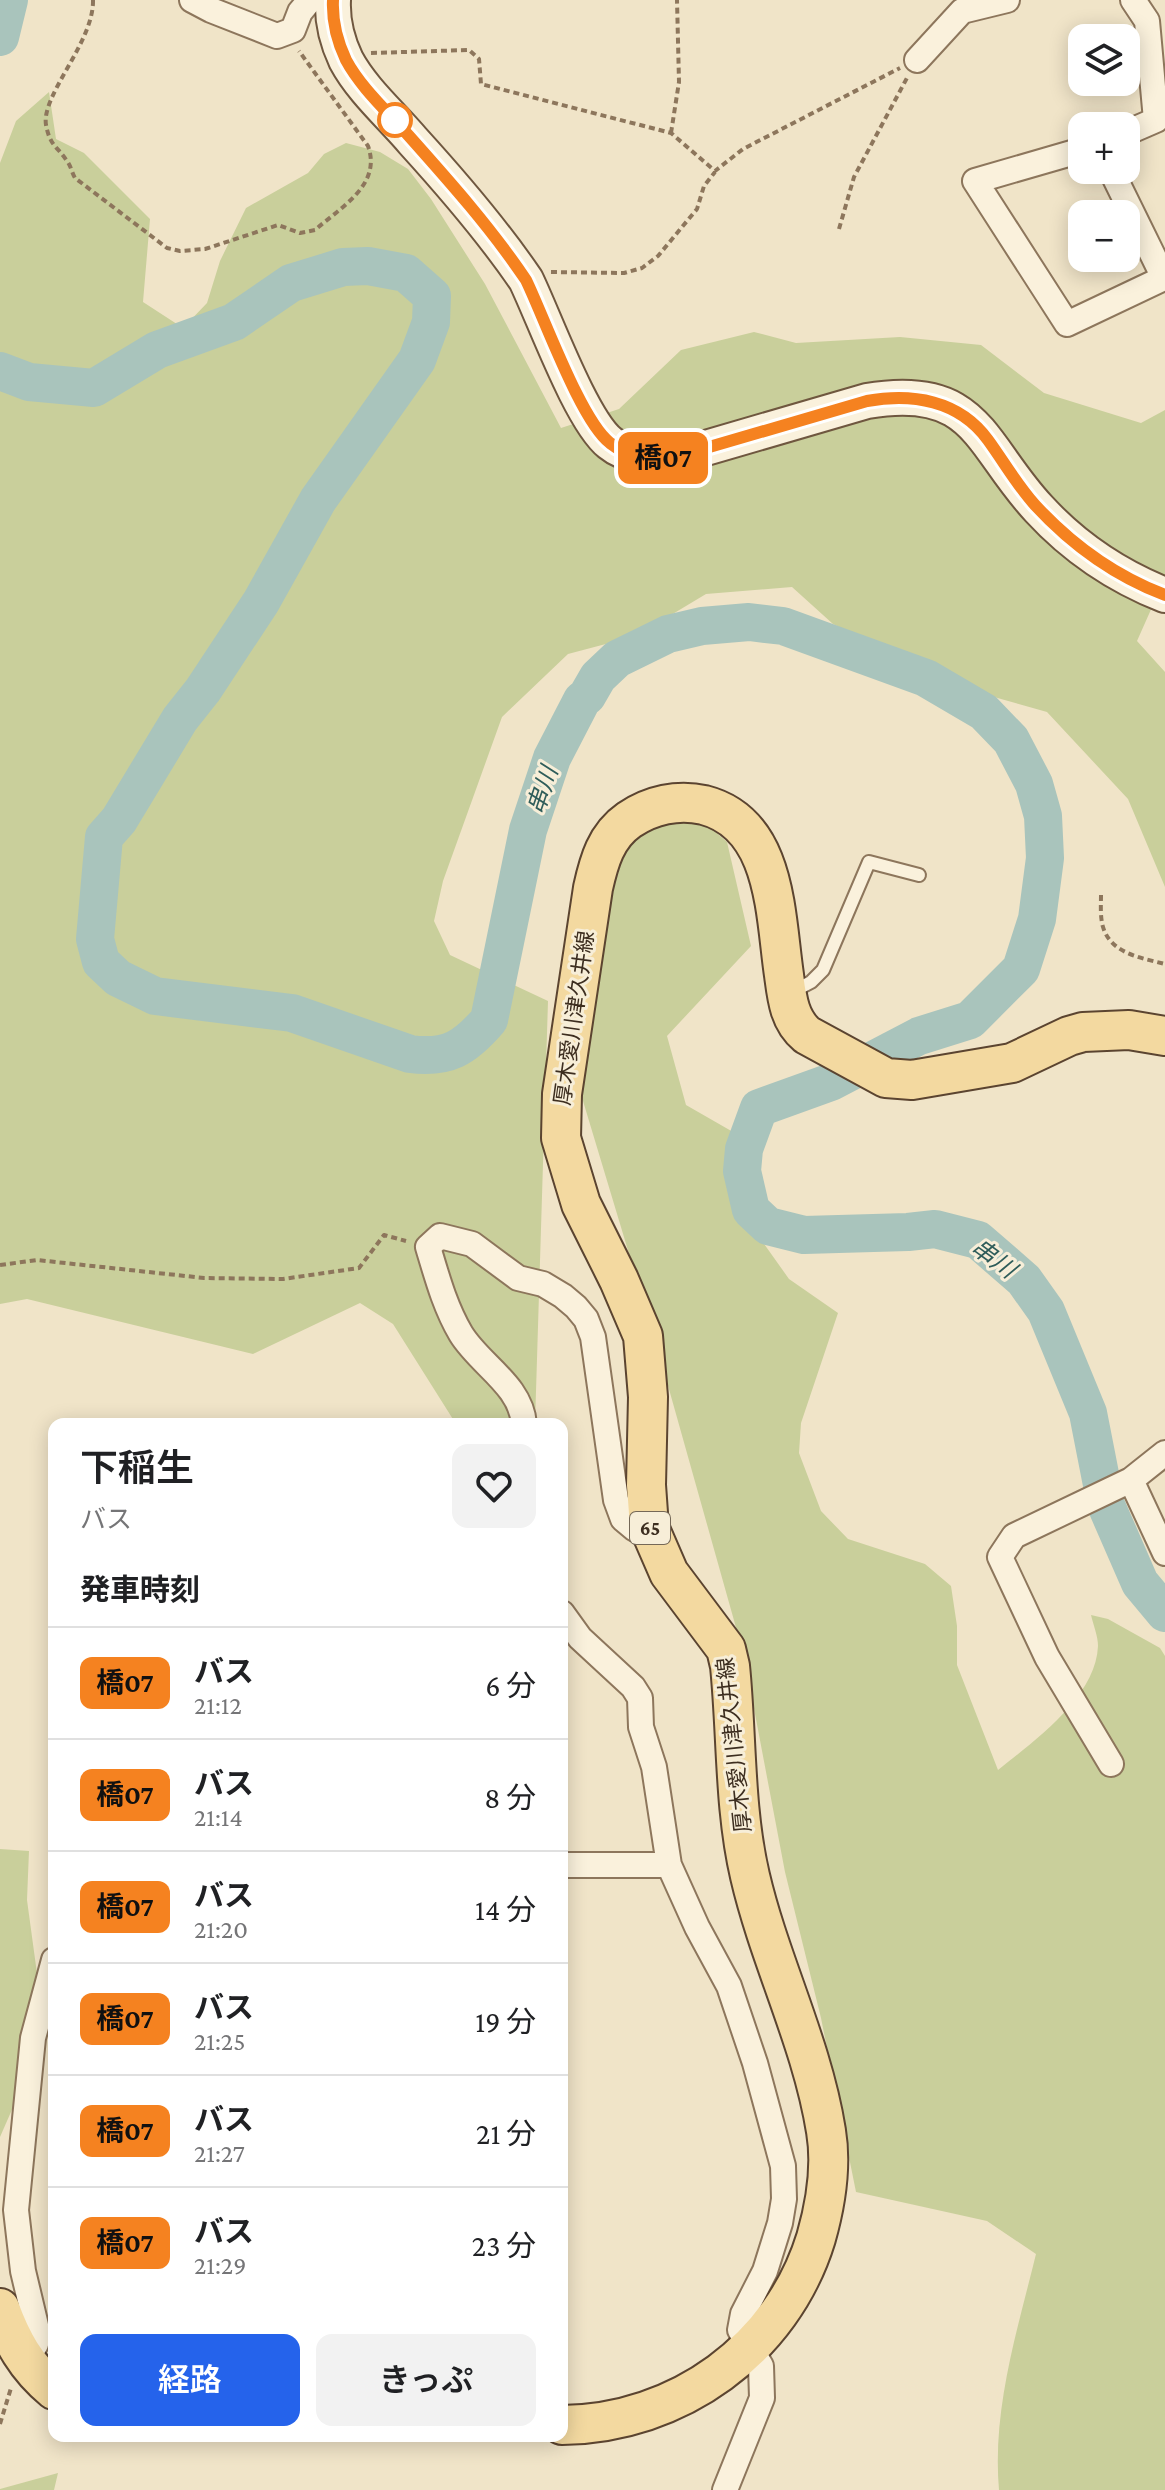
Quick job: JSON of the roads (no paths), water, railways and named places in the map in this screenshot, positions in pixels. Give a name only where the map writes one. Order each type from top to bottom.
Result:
[{"type":"main road","points":[[333,0],[338,40],[356,76],[487,226],[526,280],[586,412],[610,443],[652,458],[675,457],[867,401],[898,397],[926,400],[957,412],[981,431],[1022,490],[1068,538],[1117,572],[1165,595]]},
{"type":"main road","name":"厚木愛川津久井線","points":[[568,2424],[625,2418],[669,2403],[716,2377],[752,2348],[786,2304],[811,2252],[827,2195],[827,2133],[816,2082],[750,1877],[739,1812],[734,1709],[726,1649],[669,1573],[649,1527],[646,1485],[648,1397],[643,1336],[581,1204],[561,1138],[562,1094],[600,858],[613,834],[639,814],[664,804],[698,804],[716,808],[734,819],[746,830],[763,856],[776,917],[786,995],[796,1026],[886,1078],[912,1080],[1012,1063],[1083,1032],[1129,1030],[1165,1036]]},
{"type":"main road","points":[[0,2308],[13,2343],[25,2361],[48,2384]]},
{"type":"street","points":[[192,0],[270,35],[287,34],[293,30],[300,12],[310,0]]},
{"type":"street","points":[[917,60],[962,11],[1007,0]]},
{"type":"street","points":[[1133,0],[1147,21],[1156,120],[1140,127]]},
{"type":"street","points":[[1068,154],[975,181],[1067,324],[1164,278],[1118,184]]},
{"type":"street","points":[[523,1418],[520,1403],[511,1389],[462,1336],[444,1300],[428,1247],[440,1236],[472,1244],[518,1278],[543,1284],[576,1307],[586,1319],[593,1337],[616,1500],[628,1525],[635,1529],[649,1527]]},
{"type":"street","points":[[1111,1764],[1047,1657],[1000,1557],[1014,1536],[1131,1480],[1165,1453]]},
{"type":"street","points":[[1131,1480],[1165,1553]]},
{"type":"street","points":[[568,1621],[580,1638],[633,1687],[640,1698],[641,1727],[654,1767],[669,1865],[697,1927],[729,1986],[755,2063],[783,2166],[784,2199],[780,2223],[765,2271],[743,2314],[740,2330],[761,2366],[762,2398],[725,2490]]},
{"type":"street","points":[[568,1865],[669,1865]]},
{"type":"street","points":[[25,2361],[36,2344],[38,2334],[23,2271],[16,2210],[33,2038],[48,1982]]},
{"type":"lane","points":[[786,995],[811,982],[823,970],[869,862],[919,875]]},
{"type":"waterway","name":"串川","points":[[0,37],[9,0]]},
{"type":"waterway","name":"串川","points":[[0,371],[29,382],[94,388],[157,350],[234,322],[291,283],[343,267],[368,266],[406,273],[432,296],[431,322],[417,360],[318,500],[261,602],[203,690],[180,719],[119,820],[104,837],[95,939],[101,962],[118,978],[155,996],[292,1013],[410,1054],[445,1053],[472,1038],[489,1020],[528,830],[552,758],[582,700],[598,677],[617,659],[668,634],[702,626],[749,622],[783,626],[926,678],[984,712],[1011,740],[1034,784],[1043,816],[1045,858],[1037,919],[1021,969],[970,1020],[919,1036],[831,1082],[759,1108],[744,1149],[742,1171],[751,1210],[768,1226],[804,1235],[935,1229],[978,1240],[1024,1280],[1046,1311],[1088,1413],[1106,1505],[1140,1583],[1165,1613]]}]
